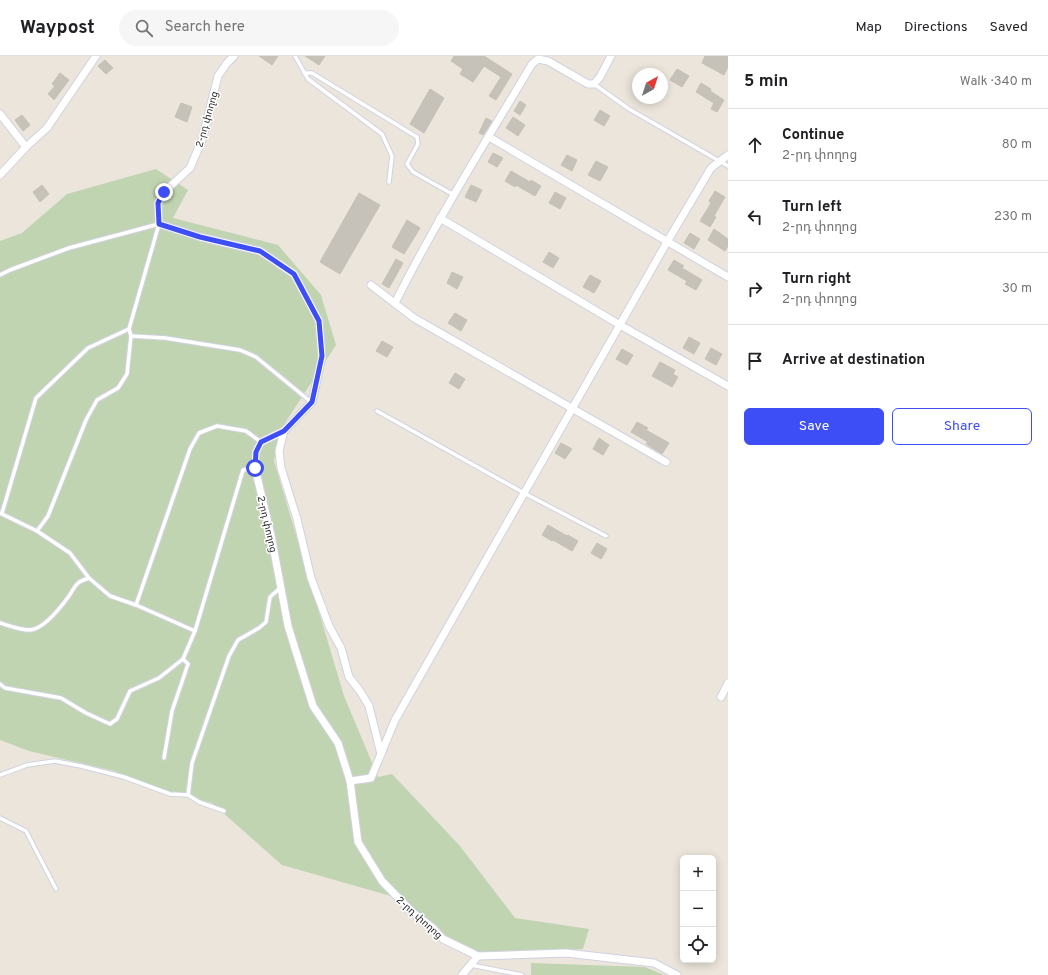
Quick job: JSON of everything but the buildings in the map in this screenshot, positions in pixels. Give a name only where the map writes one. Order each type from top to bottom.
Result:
[{"type":"street","points":[[0,175],[26,147],[47,128],[96,56]]},
{"type":"street","name":"2-րդ փողոց","points":[[159,224],[158,203],[164,192],[190,168],[202,140],[218,76],[234,56]]},
{"type":"street","points":[[395,303],[440,218],[532,64],[538,59],[548,61],[588,84],[594,84],[600,77],[611,56]]},
{"type":"street","points":[[0,114],[26,147]]},
{"type":"street","points":[[489,137],[667,242],[728,276]]},
{"type":"street","points":[[350,781],[371,778],[395,720],[667,242],[711,168],[728,155]]},
{"type":"street","points":[[440,218],[620,325],[728,386]]},
{"type":"street","points":[[159,224],[200,237],[260,251],[294,274],[319,321],[322,356],[312,402],[284,431],[261,442]]},
{"type":"street","points":[[371,285],[414,318],[666,462]]},
{"type":"street","points":[[284,431],[279,451],[281,468],[297,519],[311,578],[329,626],[341,648],[349,677],[369,706],[381,754]]},
{"type":"street","name":"2-րդ փողոց","points":[[261,442],[256,452],[255,468],[271,534],[288,626],[313,706],[338,743],[350,781],[358,842],[382,881],[412,912],[433,928],[443,938],[478,956]]},
{"type":"street","points":[[721,697],[728,683]]},
{"type":"street","points":[[462,975],[478,956],[566,954],[654,963],[676,975]]},
{"type":"lane","points":[[295,56],[308,79],[382,134],[392,156],[389,182]]},
{"type":"lane","points":[[304,73],[312,73],[417,137],[418,144],[407,164],[413,172],[454,195]]},
{"type":"lane","points":[[594,84],[629,109],[728,166]]},
{"type":"lane","points":[[0,275],[69,248],[159,224]]},
{"type":"lane","points":[[37,531],[48,516],[86,420],[97,400],[118,388],[127,374],[131,336],[129,329],[159,224]]},
{"type":"lane","points":[[129,329],[88,348],[36,398],[1,513],[37,531],[70,553],[89,578],[110,596],[136,605],[195,631]]},
{"type":"lane","points":[[131,336],[165,338],[240,350],[256,357],[312,402]]},
{"type":"lane","points":[[377,411],[524,493],[606,536]]},
{"type":"lane","points":[[136,605],[190,449],[199,433],[217,426],[246,431],[261,442]]},
{"type":"lane","points":[[0,684],[5,688],[61,698],[86,713],[110,724],[118,719],[130,691],[159,678],[184,660],[195,631],[244,470],[255,468]]},
{"type":"lane","points":[[0,623],[20,629],[32,630],[43,625],[64,602],[80,581],[89,578]]},
{"type":"lane","points":[[188,795],[192,763],[229,656],[238,640],[259,628],[266,622],[270,597],[281,587]]},
{"type":"lane","points":[[164,758],[172,711],[188,664],[184,660]]},
{"type":"lane","points":[[0,775],[28,765],[55,761],[124,777],[170,794],[188,795],[199,802],[224,811]]},
{"type":"lane","points":[[0,818],[26,831],[56,889]]},
{"type":"lane","points":[[470,965],[522,975]]},
{"type":"green space","points":[[156,169],[188,190],[173,218],[278,245],[321,295],[336,345],[279,432],[274,461],[344,696],[378,777],[392,774],[460,846],[515,918],[589,929],[583,949],[479,954],[451,941],[398,898],[282,865],[212,803],[180,796],[114,771],[29,751],[0,740],[0,241],[22,233],[67,194]]},
{"type":"green space","points":[[531,963],[645,967],[664,975],[531,975]]},
{"type":"route","points":[[164,192],[158,203],[159,224],[200,237],[260,251],[294,274],[319,321],[322,356],[312,402],[284,431],[261,442],[256,452],[255,468]]}]
